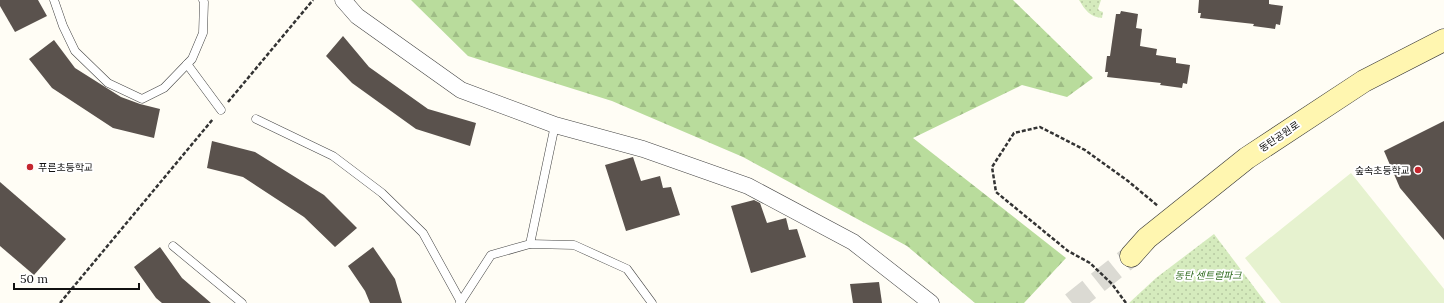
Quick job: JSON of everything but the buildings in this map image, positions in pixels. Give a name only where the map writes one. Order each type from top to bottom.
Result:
[{"type":"main road","name":"동탄공원로","points":[[1131,256],[1147,238],[1247,158],[1364,81],[1444,40]]},
{"type":"street","points":[[343,0],[357,16],[461,90],[555,125],[643,150],[748,186],[853,242],[932,303]]},
{"type":"lane","points":[[54,0],[63,26],[75,51],[108,83],[142,99],[164,88],[192,59],[204,33],[203,0]]},
{"type":"lane","points":[[188,64],[221,110]]},
{"type":"lane","points":[[256,118],[334,156],[382,193],[423,232],[460,302],[491,255],[530,244],[574,245],[627,270],[652,303]]},
{"type":"lane","points":[[530,244],[555,125]]},
{"type":"lane","points":[[173,246],[242,303]]},
{"type":"path","points":[[60,303],[313,0]]},
{"type":"path","points":[[1126,303],[1112,284],[1090,263],[1068,251],[996,192],[992,167],[1014,132],[1040,127],[1085,150],[1128,181],[1172,217]]},
{"type":"green space","points":[[411,0],[1013,0],[1093,78],[1067,97],[1022,85],[913,138],[1066,258],[1024,303],[975,303],[907,246],[743,157],[612,101],[468,56]]},
{"type":"green space","points":[[1079,0],[1101,0],[1098,9],[1103,12],[1102,18],[1094,16],[1088,12]]},
{"type":"green space","points":[[1351,173],[1444,289],[1444,303],[1281,303],[1245,258]]},
{"type":"green space","name":"동탄 센트럴파크","points":[[1214,234],[1266,303],[1129,303],[1156,278]]},
{"type":"tunnel","points":[[1072,303],[1131,256]]},
{"type":"place","name":"푸른초등학교","points":[[30,167]]},
{"type":"place","name":"숲속초등학교","points":[[1418,170]]}]
